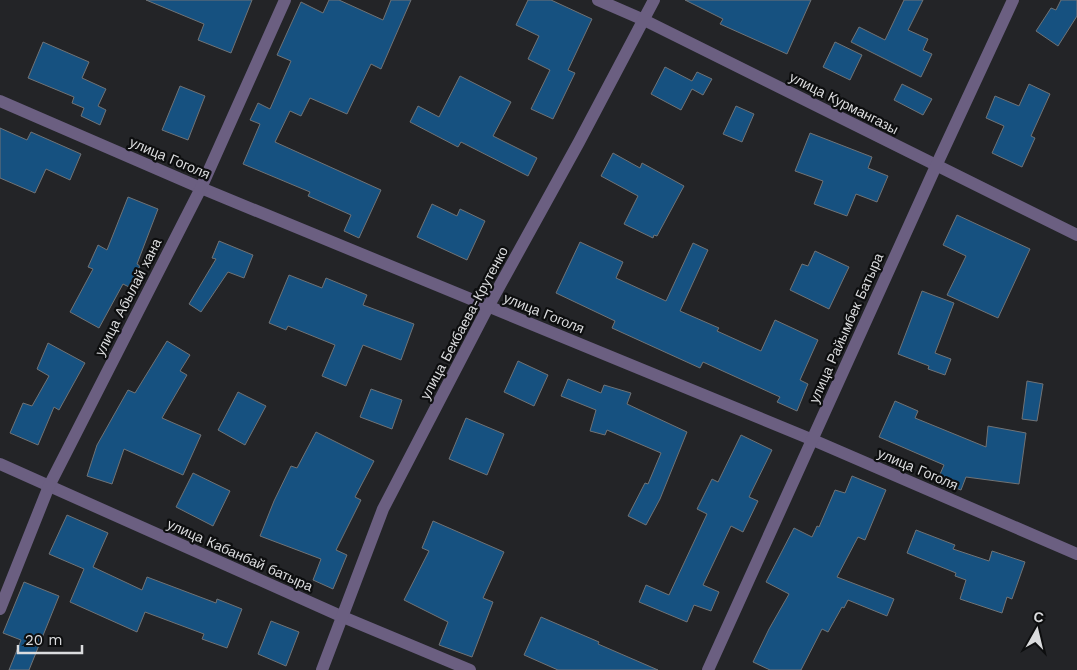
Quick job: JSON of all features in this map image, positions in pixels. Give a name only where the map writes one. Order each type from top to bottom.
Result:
[{"type":"street","name":"улица Абылай хана","points":[[0,609],[48,486],[201,188],[285,0]]},
{"type":"street","name":"улица Курмангазы","points":[[598,0],[644,20],[1077,235]]},
{"type":"street","name":"улица Бекбаева-Крутенко","points":[[322,670],[383,509],[488,307],[654,0]]},
{"type":"street","name":"улица Райымбек Батыра","points":[[708,670],[1013,0]]},
{"type":"street","name":"улица Гоголя","points":[[0,101],[201,188],[813,440],[1077,554]]},
{"type":"street","name":"улица Кабанбай батыра","points":[[0,464],[343,617],[470,670]]},
{"type":"building","points":[[146,0],[252,0],[231,53],[198,40],[204,24]]},
{"type":"building","points":[[329,0],[339,0],[383,20],[391,0],[411,0],[381,69],[371,64],[347,114],[310,98],[301,116],[290,111],[275,142],[381,190],[359,238],[344,231],[351,215],[308,196],[310,192],[243,164],[260,124],[250,120],[258,103],[270,109],[291,61],[277,55],[301,2],[323,13]]},
{"type":"building","points":[[528,0],[551,0],[592,19],[568,70],[575,73],[553,119],[531,109],[550,70],[528,59],[539,36],[516,25]]},
{"type":"building","points":[[685,0],[811,0],[787,54],[720,24],[723,19]]},
{"type":"building","points":[[904,0],[923,0],[908,30],[928,39],[923,50],[932,54],[921,77],[851,42],[859,27],[885,40]]},
{"type":"building","points":[[1061,0],[1077,0],[1077,16],[1058,46],[1036,31],[1051,8],[1056,10]]},
{"type":"building","points":[[43,42],[89,62],[82,78],[106,89],[98,106],[106,110],[100,125],[81,116],[84,108],[72,103],[74,97],[28,78]]},
{"type":"building","points":[[835,42],[862,55],[850,80],[823,67]]},
{"type":"building","points":[[665,67],[692,81],[697,72],[712,79],[703,95],[692,89],[681,110],[651,94]]},
{"type":"building","points":[[460,76],[511,102],[493,136],[537,158],[528,176],[461,142],[458,147],[410,122],[418,106],[439,117]]},
{"type":"building","points":[[902,84],[932,99],[923,115],[894,100]]},
{"type":"building","points":[[1029,84],[1050,94],[1031,136],[1035,138],[1022,167],[992,153],[1004,126],[986,118],[995,96],[1019,106]]},
{"type":"building","points":[[180,86],[205,96],[188,140],[162,130]]},
{"type":"building","points":[[736,106],[754,114],[742,142],[723,134]]},
{"type":"building","points":[[0,128],[27,140],[31,132],[81,154],[70,180],[46,169],[35,193],[0,178]]},
{"type":"building","points":[[810,133],[872,157],[868,168],[888,176],[877,202],[856,194],[847,216],[814,204],[823,181],[795,171]]},
{"type":"building","points":[[613,153],[640,168],[642,163],[684,186],[657,236],[654,235],[653,238],[624,224],[638,196],[601,176]]},
{"type":"building","points":[[128,197],[158,209],[137,264],[140,266],[129,287],[123,284],[99,328],[70,312],[93,269],[88,267],[98,245],[107,250]]},
{"type":"building","points":[[432,204],[457,216],[460,209],[485,221],[467,260],[417,237]]},
{"type":"building","points":[[957,215],[1030,249],[998,318],[947,295],[966,256],[943,245]]},
{"type":"building","points":[[219,241],[253,255],[244,278],[228,272],[201,312],[189,304],[216,259],[212,258]]},
{"type":"building","points":[[580,242],[623,262],[616,278],[666,301],[693,243],[708,250],[680,311],[719,328],[717,331],[761,351],[775,320],[818,340],[800,380],[808,384],[797,411],[777,402],[780,397],[703,362],[700,368],[612,328],[615,321],[556,293]]},
{"type":"building","points":[[815,251],[849,267],[829,309],[790,290],[802,264],[808,266]]},
{"type":"building","points":[[289,275],[322,288],[326,278],[367,295],[363,305],[414,324],[401,360],[363,345],[346,386],[322,376],[335,345],[288,326],[286,330],[269,323]]},
{"type":"building","points":[[922,291],[954,303],[935,353],[951,359],[945,375],[928,369],[929,366],[898,354]]},
{"type":"building","points":[[167,341],[190,355],[180,371],[187,375],[162,418],[201,435],[183,475],[124,449],[112,484],[87,476],[97,445],[128,390],[135,393]]},
{"type":"building","points":[[48,343],[85,363],[59,410],[54,407],[38,445],[10,433],[23,403],[32,406],[49,376],[37,369]]},
{"type":"building","points":[[518,361],[548,375],[534,406],[504,392]]},
{"type":"building","points":[[568,379],[601,393],[604,385],[631,393],[627,404],[687,432],[660,499],[646,525],[628,516],[645,483],[648,484],[661,453],[607,430],[605,435],[590,431],[596,410],[561,396]]},
{"type":"building","points":[[1027,381],[1043,384],[1037,421],[1022,419]]},
{"type":"building","points":[[371,389],[402,400],[392,429],[360,417]]},
{"type":"building","points":[[238,392],[266,406],[245,445],[218,430]]},
{"type":"building","points":[[895,401],[918,411],[915,418],[986,447],[988,426],[1026,433],[1019,484],[966,477],[961,490],[937,481],[944,465],[879,437]]},
{"type":"building","points":[[466,418],[504,434],[487,475],[449,459]]},
{"type":"building","points":[[316,432],[374,461],[355,497],[361,500],[336,550],[347,555],[333,589],[313,580],[321,559],[260,536],[291,466],[297,468]]},
{"type":"building","points":[[741,435],[772,450],[749,497],[758,501],[743,532],[731,526],[703,585],[719,592],[711,611],[694,605],[687,622],[639,602],[646,585],[669,595],[707,514],[697,509],[712,479],[718,482]]},
{"type":"building","points":[[193,473],[230,491],[213,526],[176,507]]},
{"type":"building","points":[[852,476],[886,490],[865,540],[858,537],[837,577],[894,599],[887,616],[848,600],[828,632],[822,629],[801,670],[770,670],[753,662],[789,594],[766,582],[794,528],[812,537],[817,526],[819,527],[835,490],[845,493]]},
{"type":"building","points":[[67,515],[108,533],[93,567],[142,590],[147,577],[216,603],[217,599],[242,609],[227,648],[202,639],[204,634],[145,612],[137,632],[70,602],[84,569],[49,554]]},
{"type":"building","points":[[433,521],[504,552],[483,598],[493,602],[472,657],[439,645],[448,622],[404,600],[429,551],[422,548]]},
{"type":"building","points":[[916,530],[955,545],[953,549],[989,561],[992,551],[1025,562],[1012,599],[1007,597],[1002,613],[960,599],[966,580],[955,576],[956,573],[907,553]]},
{"type":"building","points":[[24,582],[59,596],[29,670],[9,670],[21,640],[3,633]]},
{"type":"building","points":[[541,617],[658,670],[558,670],[524,655]]},
{"type":"building","points":[[271,621],[299,632],[286,666],[258,654]]}]
